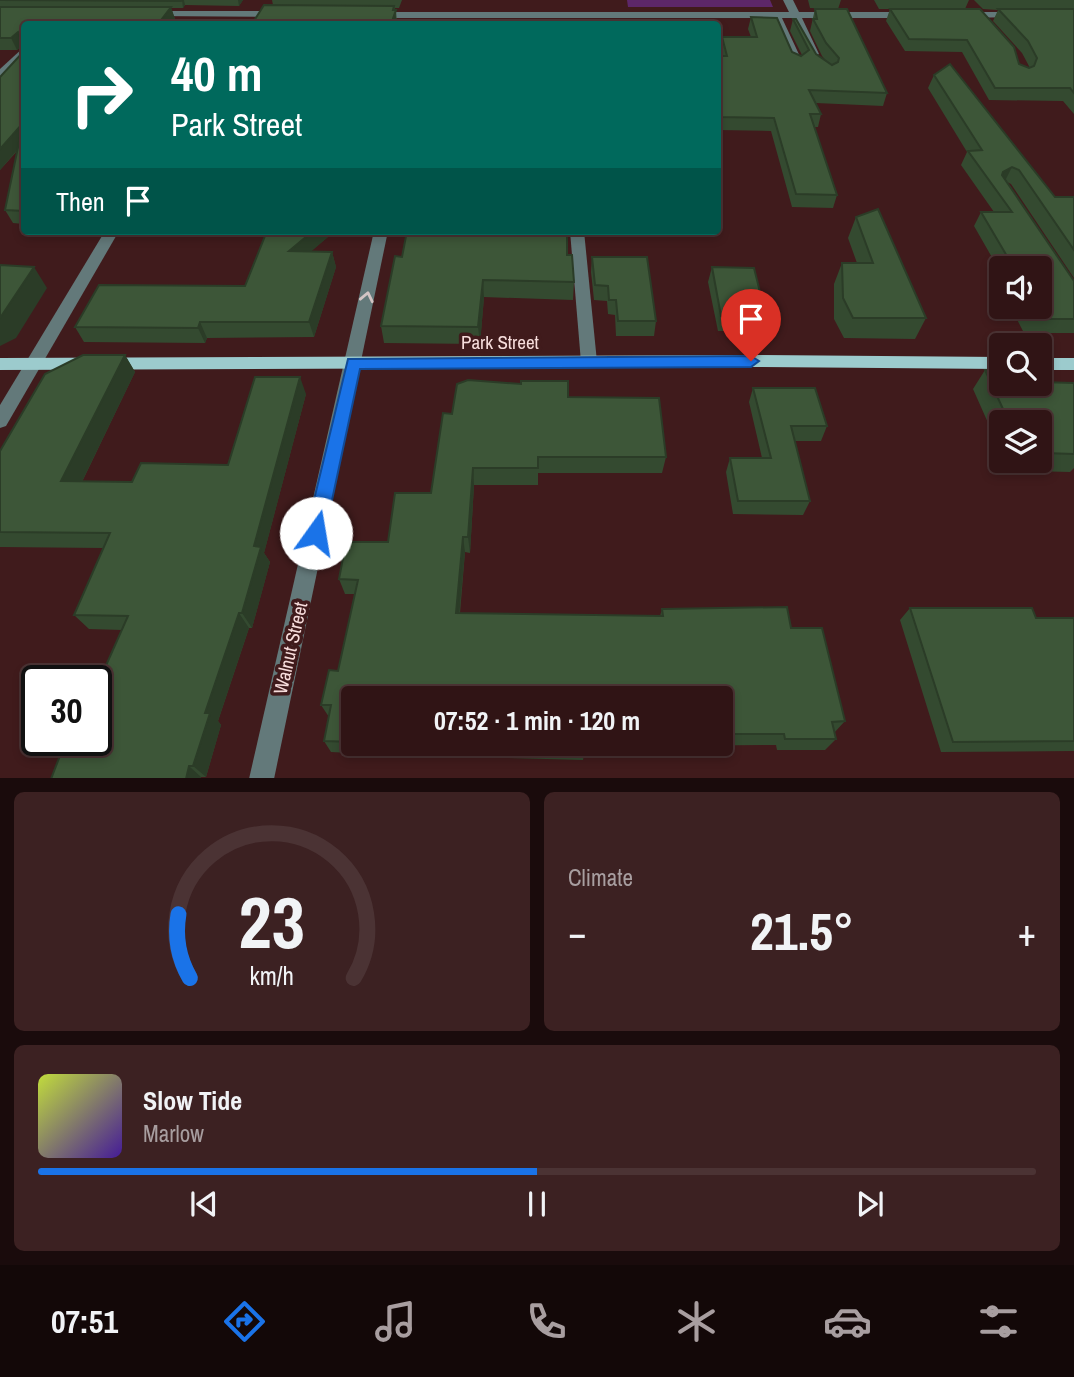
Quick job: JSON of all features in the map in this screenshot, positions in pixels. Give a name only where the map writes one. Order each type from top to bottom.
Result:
[{"type":"main road","name":"Park Street","points":[[0,364],[989,363]]},
{"type":"main road","points":[[1052,364],[1074,364]]},
{"type":"street","points":[[236,21],[248,0]]},
{"type":"street","points":[[426,20],[430,0]]},
{"type":"street","points":[[607,0],[610,15]]},
{"type":"street","points":[[788,0],[821,65]]},
{"type":"street","points":[[965,0],[982,19]]},
{"type":"street","points":[[142,13],[296,14]]},
{"type":"street","points":[[365,15],[426,20],[610,15],[627,20],[775,15],[922,15]]},
{"type":"street","points":[[775,15],[797,63]]},
{"type":"street","points":[[950,15],[982,19],[1028,15]]},
{"type":"street","points":[[0,76],[21,53]]},
{"type":"street","points":[[0,421],[110,235]]},
{"type":"street","name":"Walnut Street","points":[[261,778],[380,235]]},
{"type":"street","points":[[577,235],[589,362]]},
{"type":"shaded area","points":[[627,0],[770,0],[773,7],[628,7]]},
{"type":"building","points":[[0,0],[182,0],[181,1]]},
{"type":"building","points":[[264,5],[394,6],[393,10],[396,10],[392,21],[254,21]]},
{"type":"building","points":[[0,7],[171,7],[160,21],[21,21],[21,38],[18,32],[11,38],[0,38]]},
{"type":"building","points":[[815,9],[847,9],[887,93],[809,90],[821,114],[810,114],[837,195],[796,194],[774,118],[721,117],[721,56],[727,56],[722,37],[757,37],[751,17],[777,18],[792,52],[801,56],[809,50],[793,19],[796,19],[816,54],[832,65],[838,62],[839,58],[826,43],[813,19],[817,19]]},
{"type":"building","points":[[890,9],[980,9],[1014,47],[1019,64],[1029,68],[1034,66],[1037,58],[1028,41],[998,9],[1074,9],[1074,93],[1070,88],[995,88],[967,40],[909,39]]},
{"type":"building","points":[[21,54],[21,125],[0,149],[0,77]]},
{"type":"building","points":[[950,64],[1055,197],[1074,197],[1074,250],[1019,170],[1012,167],[1002,175],[1074,281],[1074,319],[1052,319],[1052,256],[1007,256],[981,212],[1012,212],[968,151],[982,150],[934,75]]},
{"type":"building","points":[[21,133],[21,211],[5,210]]},
{"type":"building","points":[[878,209],[926,318],[853,318],[843,298],[842,263],[873,263],[856,217]]},
{"type":"building","points":[[265,235],[308,235],[289,251],[332,252],[309,322],[200,322],[198,328],[75,327],[99,285],[245,286]]},
{"type":"building","points":[[406,235],[567,235],[567,255],[572,255],[574,282],[483,280],[478,327],[381,326],[395,256],[402,257]]},
{"type":"building","points":[[592,257],[647,257],[656,321],[618,321],[616,300],[609,300],[608,286],[595,285]]},
{"type":"building","points":[[0,265],[34,267],[0,318]]},
{"type":"building","points":[[712,267],[754,268],[766,316],[721,316]]},
{"type":"building","points":[[83,355],[125,355],[61,481],[132,482],[141,463],[228,465],[255,377],[300,377],[254,546],[261,547],[242,613],[239,613],[205,713],[210,713],[193,766],[189,766],[186,778],[51,778],[60,756],[112,756],[112,665],[106,665],[128,616],[74,615],[110,533],[0,532],[0,451],[45,374]]},
{"type":"building","points":[[468,380],[521,384],[521,381],[568,381],[568,397],[659,398],[666,457],[538,457],[538,468],[473,468],[468,537],[463,537],[456,613],[663,616],[662,609],[787,607],[791,628],[822,628],[845,721],[832,722],[836,739],[785,739],[784,734],[733,734],[733,686],[341,686],[341,742],[324,741],[331,705],[321,705],[329,670],[338,671],[358,580],[339,579],[346,542],[388,542],[395,493],[431,493],[443,413],[452,414],[457,384]]},
{"type":"building","points":[[1052,382],[1074,383],[1074,454],[1052,453],[1052,410],[1003,410],[997,396],[1052,396]]},
{"type":"building","points":[[753,388],[815,388],[827,426],[791,426],[810,501],[738,501],[730,458],[771,458]]},
{"type":"building","points":[[910,608],[1032,608],[1036,618],[1074,618],[1074,741],[953,742]]},
{"type":"route","points":[[316,533],[354,363],[751,361]]}]
